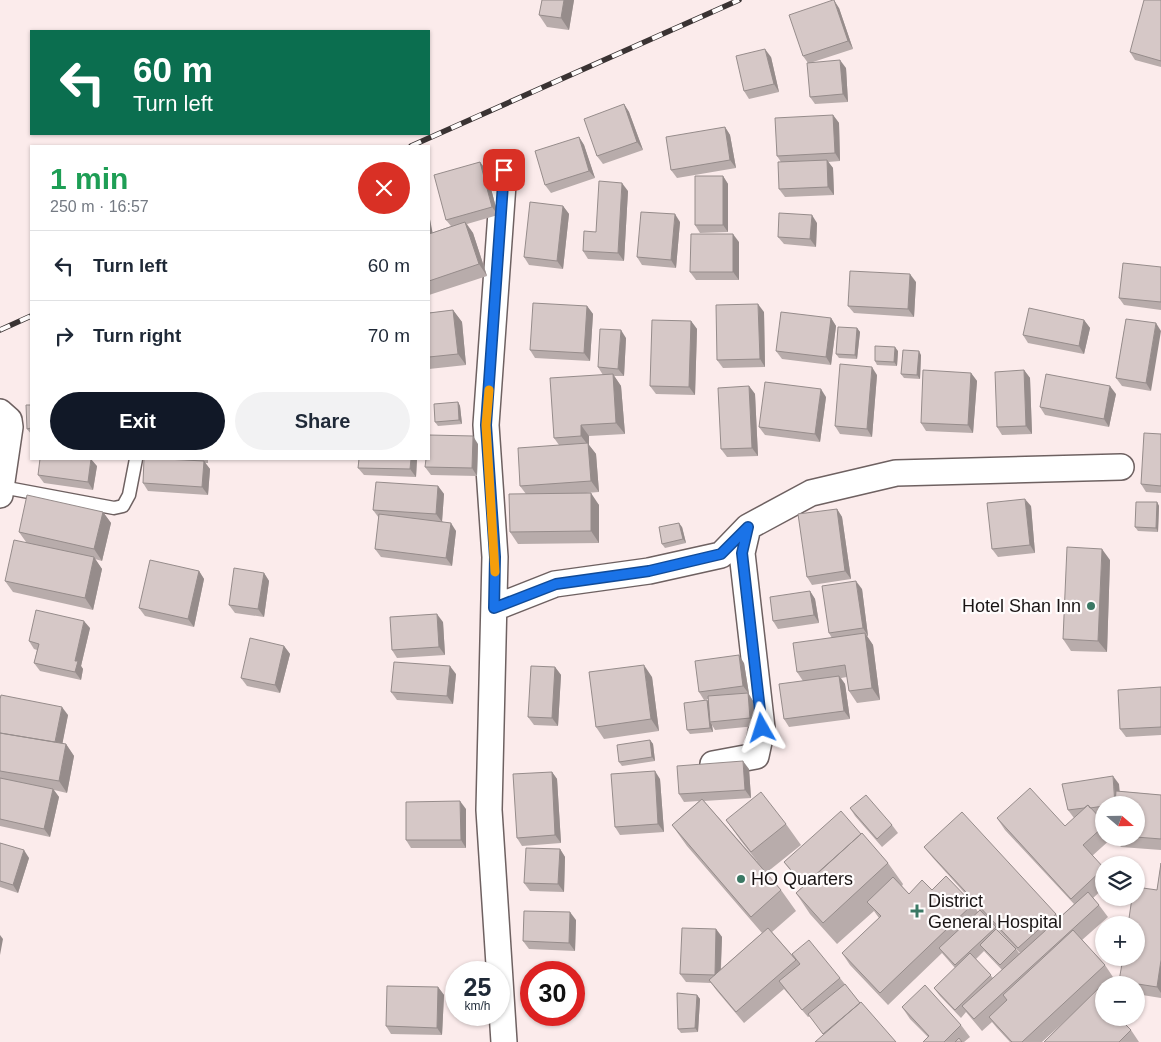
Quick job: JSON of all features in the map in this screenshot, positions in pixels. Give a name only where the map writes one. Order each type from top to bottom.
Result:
[{"type":"street","points":[[504,170],[486,425],[495,557],[489,810],[504,1042]]},
{"type":"street","points":[[0,412],[8,420],[10,426],[1,491]]},
{"type":"street","points":[[494,608],[556,584],[649,571],[721,554],[748,527],[811,493],[896,473],[1121,467]]},
{"type":"street","points":[[713,764],[756,756],[762,728],[742,553],[748,527]]},
{"type":"lane","points":[[1,491],[114,508],[123,506],[129,495],[136,460]]},
{"type":"building","points":[[542,0],[564,0],[561,18],[539,15]]},
{"type":"building","points":[[834,0],[848,41],[803,56],[789,15]]},
{"type":"building","points":[[1144,0],[1161,0],[1161,61],[1130,52]]},
{"type":"building","points":[[765,49],[774,84],[744,91],[736,56]]},
{"type":"building","points":[[840,60],[843,94],[810,97],[807,63]]},
{"type":"building","points":[[624,104],[637,142],[597,156],[584,119]]},
{"type":"building","points":[[833,115],[835,153],[777,156],[775,118]]},
{"type":"building","points":[[725,127],[730,160],[671,170],[666,137]]},
{"type":"building","points":[[579,137],[589,171],[545,185],[535,151]]},
{"type":"building","points":[[827,160],[828,187],[779,189],[778,162]]},
{"type":"building","points":[[480,162],[492,207],[446,220],[434,175]]},
{"type":"building","points":[[695,176],[723,176],[723,225],[695,225]]},
{"type":"building","points":[[599,181],[622,183],[618,253],[583,251],[584,231],[596,232]]},
{"type":"building","points":[[530,202],[563,206],[557,261],[524,257]]},
{"type":"building","points":[[641,212],[675,214],[671,260],[637,257]]},
{"type":"building","points":[[779,213],[812,215],[810,239],[778,237]]},
{"type":"building","points":[[465,222],[479,264],[430,281],[430,234]]},
{"type":"building","points":[[691,234],[733,234],[733,272],[690,272]]},
{"type":"building","points":[[1123,263],[1161,267],[1161,302],[1119,298]]},
{"type":"building","points":[[850,271],[910,274],[908,309],[848,306]]},
{"type":"building","points":[[533,303],[587,306],[584,353],[530,350]]},
{"type":"building","points":[[758,304],[760,359],[717,360],[716,305]]},
{"type":"building","points":[[1029,308],[1084,320],[1079,346],[1023,335]]},
{"type":"building","points":[[453,310],[458,354],[430,357],[430,313]]},
{"type":"building","points":[[781,312],[831,318],[826,357],[776,351]]},
{"type":"building","points":[[1126,319],[1156,323],[1146,383],[1116,378]]},
{"type":"building","points":[[652,320],[691,321],[689,387],[650,386]]},
{"type":"building","points":[[838,327],[857,328],[855,355],[836,354]]},
{"type":"building","points":[[600,329],[621,330],[618,369],[598,367]]},
{"type":"building","points":[[875,346],[895,347],[894,362],[875,361]]},
{"type":"building","points":[[903,350],[919,351],[917,375],[901,374]]},
{"type":"building","points":[[840,364],[872,367],[867,429],[835,426]]},
{"type":"building","points":[[923,370],[971,373],[968,425],[921,423]]},
{"type":"building","points":[[1024,370],[1026,426],[997,427],[995,372]]},
{"type":"building","points":[[613,374],[616,423],[581,425],[581,436],[554,438],[550,378]]},
{"type":"building","points":[[1046,374],[1110,386],[1104,419],[1040,407]]},
{"type":"building","points":[[765,382],[821,389],[815,434],[759,427]]},
{"type":"building","points":[[749,386],[752,448],[721,449],[718,388]]},
{"type":"building","points":[[458,402],[459,420],[435,422],[434,404]]},
{"type":"building","points":[[26,405],[30,405],[30,428],[27,429]]},
{"type":"building","points":[[1144,433],[1161,434],[1161,486],[1141,484]]},
{"type":"building","points":[[430,435],[473,436],[472,468],[425,467],[426,460],[430,460]]},
{"type":"building","points":[[588,443],[591,481],[520,486],[518,448]]},
{"type":"building","points":[[40,460],[91,460],[88,482],[38,475]]},
{"type":"building","points":[[144,460],[204,461],[202,487],[143,483]]},
{"type":"building","points":[[359,460],[411,460],[410,469],[358,468]]},
{"type":"building","points":[[376,482],[438,486],[436,514],[373,510]]},
{"type":"building","points":[[591,493],[591,531],[510,532],[509,494]]},
{"type":"building","points":[[27,495],[103,512],[94,549],[19,532]]},
{"type":"building","points":[[1025,499],[1030,545],[992,549],[987,503]]},
{"type":"building","points":[[1136,502],[1157,502],[1156,528],[1135,527]]},
{"type":"building","points":[[837,509],[845,571],[807,577],[798,514]]},
{"type":"building","points":[[379,514],[451,523],[446,558],[375,549]]},
{"type":"building","points":[[679,523],[683,539],[662,544],[659,527]]},
{"type":"building","points":[[14,540],[94,557],[85,598],[5,581]]},
{"type":"building","name":"Hotel Shan Inn","points":[[1067,547],[1102,549],[1098,641],[1063,639]]},
{"type":"building","points":[[150,560],[199,571],[188,619],[139,608]]},
{"type":"building","points":[[234,568],[264,573],[258,609],[229,605]]},
{"type":"building","points":[[856,581],[863,628],[829,633],[822,586]]},
{"type":"building","points":[[810,591],[814,615],[773,621],[770,597]]},
{"type":"building","points":[[36,610],[84,621],[75,661],[78,661],[75,672],[34,663],[39,644],[29,641]]},
{"type":"building","points":[[437,614],[439,647],[392,650],[390,617]]},
{"type":"building","points":[[865,633],[872,688],[849,691],[845,665],[797,672],[793,643]]},
{"type":"building","points":[[250,638],[284,646],[275,685],[241,678]]},
{"type":"building","points":[[739,655],[743,686],[699,692],[695,661]]},
{"type":"building","points":[[394,662],[450,666],[447,696],[391,692]]},
{"type":"building","points":[[644,665],[651,719],[596,727],[589,672]]},
{"type":"building","points":[[531,666],[555,667],[552,718],[528,717]]},
{"type":"building","points":[[839,676],[844,711],[784,719],[779,684]]},
{"type":"building","points":[[1161,687],[1161,727],[1120,729],[1118,690]]},
{"type":"building","points":[[748,693],[750,718],[710,722],[708,696]]},
{"type":"building","points":[[1,695],[62,707],[55,742],[0,733]]},
{"type":"building","points":[[707,700],[710,728],[687,730],[684,703]]},
{"type":"building","points":[[0,733],[66,744],[59,781],[0,771]]},
{"type":"building","points":[[650,740],[652,757],[619,762],[617,745]]},
{"type":"building","points":[[743,761],[745,790],[679,794],[677,766]]},
{"type":"building","points":[[655,771],[658,824],[615,827],[611,774]]},
{"type":"building","points":[[552,772],[555,835],[517,838],[513,774]]},
{"type":"building","points":[[1113,776],[1114,796],[1095,796],[1095,807],[1090,808],[1088,805],[1084,808],[1068,810],[1062,784]]},
{"type":"building","points":[[0,778],[53,789],[44,829],[0,819]]},
{"type":"building","points":[[1030,788],[1065,826],[1088,805],[1095,812],[1095,834],[1083,845],[1095,858],[1095,876],[1071,899],[997,818]]},
{"type":"building","points":[[1116,791],[1161,795],[1161,839],[1145,838],[1145,796],[1116,796]]},
{"type":"building","points":[[761,792],[786,824],[751,852],[726,820]]},
{"type":"building","points":[[866,795],[892,825],[877,839],[850,808]]},
{"type":"building","name":"HO Quarters","points":[[702,799],[781,890],[751,917],[672,825]]},
{"type":"building","points":[[460,801],[461,840],[406,840],[406,802]]},
{"type":"building","points":[[841,811],[861,834],[804,885],[784,862]]},
{"type":"building","points":[[962,812],[1056,914],[1018,948],[924,847]]},
{"type":"building","points":[[862,833],[888,863],[823,923],[796,893]]},
{"type":"building","points":[[0,843],[24,850],[13,885],[0,881]]},
{"type":"building","points":[[526,848],[560,849],[558,884],[524,883]]},
{"type":"building","points":[[1161,863],[1161,960],[1157,987],[1145,985],[1145,976],[1120,976],[1122,966],[1145,966],[1145,916],[1129,916],[1131,906],[1145,906],[1145,888],[1157,890]]},
{"type":"building","points":[[946,876],[973,904],[880,993],[842,953],[881,916],[867,902],[893,877],[909,894],[922,880],[932,890]]},
{"type":"building","points":[[1088,892],[1095,900],[1095,906],[1098,906],[974,1019],[962,1006]]},
{"type":"building","points":[[980,910],[996,927],[955,965],[939,948]]},
{"type":"building","points":[[524,911],[570,912],[569,943],[523,941]]},
{"type":"building","points":[[682,928],[716,929],[715,975],[680,974]]},
{"type":"building","points":[[768,928],[796,960],[736,1012],[709,980]]},
{"type":"building","points":[[996,929],[1016,949],[1000,965],[980,945]]},
{"type":"building","points":[[1073,930],[1095,954],[1095,966],[1104,966],[1022,1042],[1012,1042],[989,1017],[1007,1000],[1003,995]]},
{"type":"building","points":[[809,940],[840,978],[802,1010],[779,981],[800,964],[792,954]]},
{"type":"building","points":[[970,953],[991,975],[955,1010],[934,988]]},
{"type":"building","points":[[845,984],[860,1003],[823,1034],[808,1014]]},
{"type":"building","points":[[925,985],[961,1025],[944,1042],[923,1042],[929,1036],[902,1007]]},
{"type":"building","points":[[387,986],[438,987],[437,1028],[386,1026]]},
{"type":"building","points":[[1095,992],[1095,1026],[1127,1026],[1131,1030],[1119,1042],[1044,1042]]},
{"type":"building","points":[[677,993],[697,995],[695,1028],[678,1029]]},
{"type":"building","points":[[861,1002],[896,1042],[815,1042]]},
{"type":"railway","points":[[413,145],[739,0]]},
{"type":"railway","points":[[0,330],[30,316]]},
{"type":"slow traffic","points":[[489,390],[486,425],[495,572]]},
{"type":"place","name":"Hotel Shan Inn","points":[[1091,606]]},
{"type":"place","name":"HO Quarters","points":[[741,879]]},
{"type":"place","name":"District General Hospital","points":[[917,911]]},
{"type":"route","points":[[504,170],[486,425],[495,557],[494,608],[556,584],[649,571],[721,554],[748,527],[742,553],[762,728]]}]
